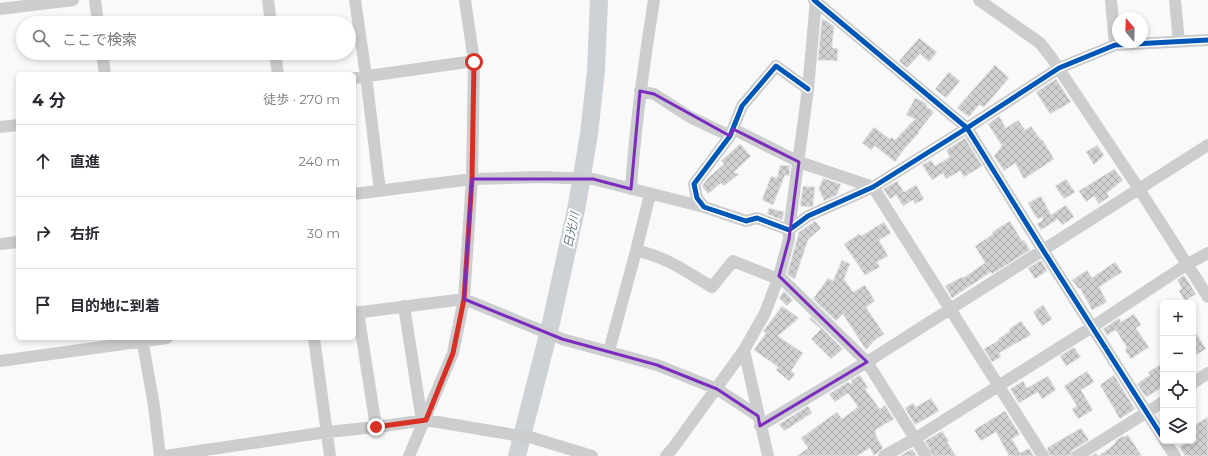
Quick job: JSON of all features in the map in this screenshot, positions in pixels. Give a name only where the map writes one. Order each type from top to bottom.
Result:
[{"type":"street","points":[[0,9],[73,0]]},
{"type":"street","points":[[95,0],[97,16]]},
{"type":"street","points":[[268,0],[270,16]]},
{"type":"street","points":[[355,0],[380,191]]},
{"type":"street","points":[[409,456],[453,353],[464,299],[472,179],[474,62],[465,0]]},
{"type":"street","points":[[631,189],[640,91],[654,0]]},
{"type":"street","points":[[666,456],[717,389],[744,350],[765,313],[778,277],[789,239],[808,89],[816,0]]},
{"type":"street","points":[[816,0],[967,128],[1160,433]]},
{"type":"street","points":[[978,0],[1040,43],[1059,68],[1208,297]]},
{"type":"street","points":[[1111,0],[1112,12]]},
{"type":"street","points":[[1175,0],[1179,42]]},
{"type":"street","points":[[1148,43],[1208,40]]},
{"type":"street","points":[[789,230],[808,216],[873,187],[1059,68],[1112,46]]},
{"type":"street","points":[[103,60],[104,72]]},
{"type":"street","points":[[276,60],[278,72]]},
{"type":"street","points":[[356,78],[474,62]]},
{"type":"street","points":[[704,207],[697,198],[694,184],[732,132],[742,106],[776,66],[808,89]]},
{"type":"street","points":[[640,91],[654,94],[690,117],[732,132],[799,162],[873,187],[1043,456]]},
{"type":"street","points":[[0,127],[16,125]]},
{"type":"street","points":[[759,421],[867,362],[1208,145]]},
{"type":"street","points":[[356,194],[472,179],[540,177],[593,179],[704,207],[746,221],[757,218],[789,230]]},
{"type":"street","points":[[609,351],[650,194]]},
{"type":"street","points":[[0,244],[16,242]]},
{"type":"street","points":[[636,250],[646,252],[673,264],[712,287],[733,261],[778,277],[867,362],[926,456]]},
{"type":"street","points":[[884,456],[916,438],[1092,327],[1186,264],[1208,253]]},
{"type":"street","points":[[376,427],[356,312],[464,299],[562,339],[657,364],[717,389],[759,421]]},
{"type":"street","points":[[404,306],[424,420]]},
{"type":"street","points":[[0,361],[142,340],[154,406],[160,456]]},
{"type":"street","points":[[314,340],[330,456]]},
{"type":"street","points":[[744,350],[768,456]]},
{"type":"street","points":[[1196,381],[1208,373]]},
{"type":"street","points":[[1077,456],[1160,404]]},
{"type":"street","points":[[165,456],[327,432],[424,420],[533,438],[592,456]]},
{"type":"street","points":[[1167,444],[1175,456]]},
{"type":"highlighted area","points":[[640,91],[654,94],[730,136],[733,129],[799,162],[789,239],[779,276],[867,362],[760,426],[758,416],[717,389],[657,365],[562,339],[464,299],[472,179],[593,179],[631,189]]},
{"type":"building","points":[[822,18],[834,26],[832,48],[838,48],[837,61],[818,60]]},
{"type":"building","points":[[919,38],[937,52],[929,62],[920,54],[907,68],[899,61]]},
{"type":"building","points":[[995,65],[1009,78],[984,107],[979,105],[969,117],[957,108]]},
{"type":"building","points":[[949,72],[960,81],[946,98],[935,89]]},
{"type":"building","points":[[1056,79],[1071,102],[1050,114],[1036,92]]},
{"type":"building","points":[[915,98],[927,104],[926,106],[934,112],[895,162],[875,146],[871,150],[862,143],[874,127],[890,139],[891,137],[895,140],[915,119],[906,115]]},
{"type":"building","points":[[999,116],[1006,128],[1018,120],[1025,130],[1031,126],[1041,140],[1042,139],[1054,159],[1024,179],[1015,163],[1004,171],[994,156],[1002,146],[988,124]]},
{"type":"building","points":[[965,138],[982,166],[964,177],[960,171],[946,179],[943,173],[932,180],[922,165],[931,160],[935,166],[950,157],[946,150]]},
{"type":"building","points":[[740,144],[751,156],[734,172],[739,174],[724,186],[721,183],[708,194],[702,186],[708,178],[724,164],[721,161]]},
{"type":"building","points":[[1097,145],[1104,155],[1094,165],[1086,152]]},
{"type":"building","points":[[780,165],[790,166],[789,176],[785,175],[773,205],[762,200],[771,176],[777,178]]},
{"type":"building","points":[[1114,169],[1123,180],[1107,193],[1109,197],[1099,204],[1094,196],[1086,202],[1079,191]]},
{"type":"building","points":[[823,178],[841,184],[837,195],[824,201],[819,189]]},
{"type":"building","points":[[1066,179],[1075,192],[1064,199],[1055,186]]},
{"type":"building","points":[[897,181],[904,192],[916,185],[924,199],[915,204],[913,200],[903,206],[896,195],[890,199],[883,189]]},
{"type":"building","points":[[803,186],[815,187],[813,206],[800,206]]},
{"type":"building","points":[[1041,196],[1051,215],[1066,205],[1074,217],[1062,225],[1058,219],[1041,230],[1037,224],[1043,220],[1042,217],[1037,219],[1028,203]]},
{"type":"building","points":[[769,208],[784,212],[782,220],[767,214]]},
{"type":"building","points":[[815,221],[821,228],[808,240],[795,279],[792,278],[787,274],[799,232]]},
{"type":"building","points":[[1010,221],[1022,241],[1024,240],[1030,250],[992,274],[991,272],[952,298],[945,286],[962,277],[963,278],[985,263],[975,246],[993,234],[992,232]]},
{"type":"building","points":[[884,222],[891,233],[879,240],[888,256],[877,262],[880,267],[865,275],[844,244],[859,234],[861,236]]},
{"type":"building","points":[[842,260],[850,264],[844,279],[853,292],[865,285],[875,301],[866,307],[884,334],[875,340],[866,350],[843,314],[836,321],[813,299],[828,278],[833,281]]},
{"type":"building","points":[[1041,260],[1047,271],[1035,279],[1028,268]]},
{"type":"building","points":[[1115,262],[1122,272],[1099,287],[1107,302],[1092,310],[1080,288],[1079,289],[1072,280],[1087,270],[1092,278]]},
{"type":"building","points":[[1184,275],[1196,294],[1184,300],[1179,291],[1182,288],[1177,280]]},
{"type":"building","points":[[784,291],[793,300],[787,306],[779,298]]},
{"type":"building","points":[[1043,305],[1052,319],[1042,326],[1033,312]]},
{"type":"building","points":[[782,306],[799,318],[778,336],[803,353],[791,371],[795,374],[789,381],[776,370],[778,367],[754,350],[766,333],[763,331]]},
{"type":"building","points":[[1134,314],[1141,325],[1136,328],[1149,347],[1131,359],[1125,350],[1127,348],[1116,330],[1107,335],[1103,329],[1119,318],[1121,322]]},
{"type":"building","points":[[811,317],[843,349],[831,359],[811,339],[821,329],[809,319]]},
{"type":"building","points":[[1021,321],[1031,335],[999,353],[1001,357],[992,362],[984,349],[999,340],[998,339],[1010,331],[1009,329]]},
{"type":"building","points":[[1196,333],[1206,349],[1196,355]]},
{"type":"building","points":[[1074,347],[1081,357],[1066,366],[1060,356]]},
{"type":"building","points":[[1160,365],[1160,389],[1146,397],[1137,384],[1150,375],[1148,372]]},
{"type":"building","points":[[1087,371],[1094,382],[1081,390],[1093,410],[1078,419],[1072,409],[1077,406],[1064,386]]},
{"type":"building","points":[[860,375],[868,388],[865,389],[880,409],[885,405],[894,419],[875,430],[875,434],[883,448],[874,456],[870,448],[857,456],[797,456],[808,448],[801,438],[837,412],[842,419],[858,407],[848,393],[835,402],[829,394],[848,382],[851,384],[851,380]]},
{"type":"building","points":[[1114,375],[1135,409],[1120,419],[1100,385]]},
{"type":"building","points":[[1048,376],[1056,390],[1042,399],[1038,392],[1019,403],[1010,389],[1023,381],[1027,388]]},
{"type":"building","points":[[931,398],[939,411],[915,425],[905,408],[913,403],[916,407]]},
{"type":"building","points":[[808,406],[812,413],[784,431],[779,424]]},
{"type":"building","points":[[1005,411],[1020,434],[1012,439],[1020,453],[1029,448],[1034,456],[1009,456],[996,432],[981,441],[974,430]]},
{"type":"building","points":[[1208,417],[1208,456],[1185,456],[1179,447],[1184,444],[1196,444],[1196,424]]},
{"type":"building","points":[[1081,428],[1089,440],[1073,450],[1070,456],[1050,456],[1047,448]]},
{"type":"building","points":[[942,431],[949,441],[947,442],[956,456],[933,456],[925,441]]},
{"type":"building","points":[[1128,435],[1142,456],[1098,456],[1110,448],[1116,442],[1115,441]]},
{"type":"building","points":[[912,449],[917,456],[899,456]]},
{"type":"building","points":[[1096,453],[1098,456],[1091,456]]},
{"type":"waterway","name":"日光川","points":[[517,456],[551,323],[577,205],[589,134],[596,71],[599,0]]},
{"type":"cycle path","points":[[814,0],[967,128],[1160,433]]},
{"type":"cycle path","points":[[808,89],[776,66],[742,106],[730,136],[694,184],[697,198],[704,207],[746,221],[757,218],[789,230],[808,216],[873,187],[1059,68],[1115,45],[1208,40]]},
{"type":"route","points":[[376,427],[426,420],[453,353],[464,299],[472,179],[474,62]]}]
